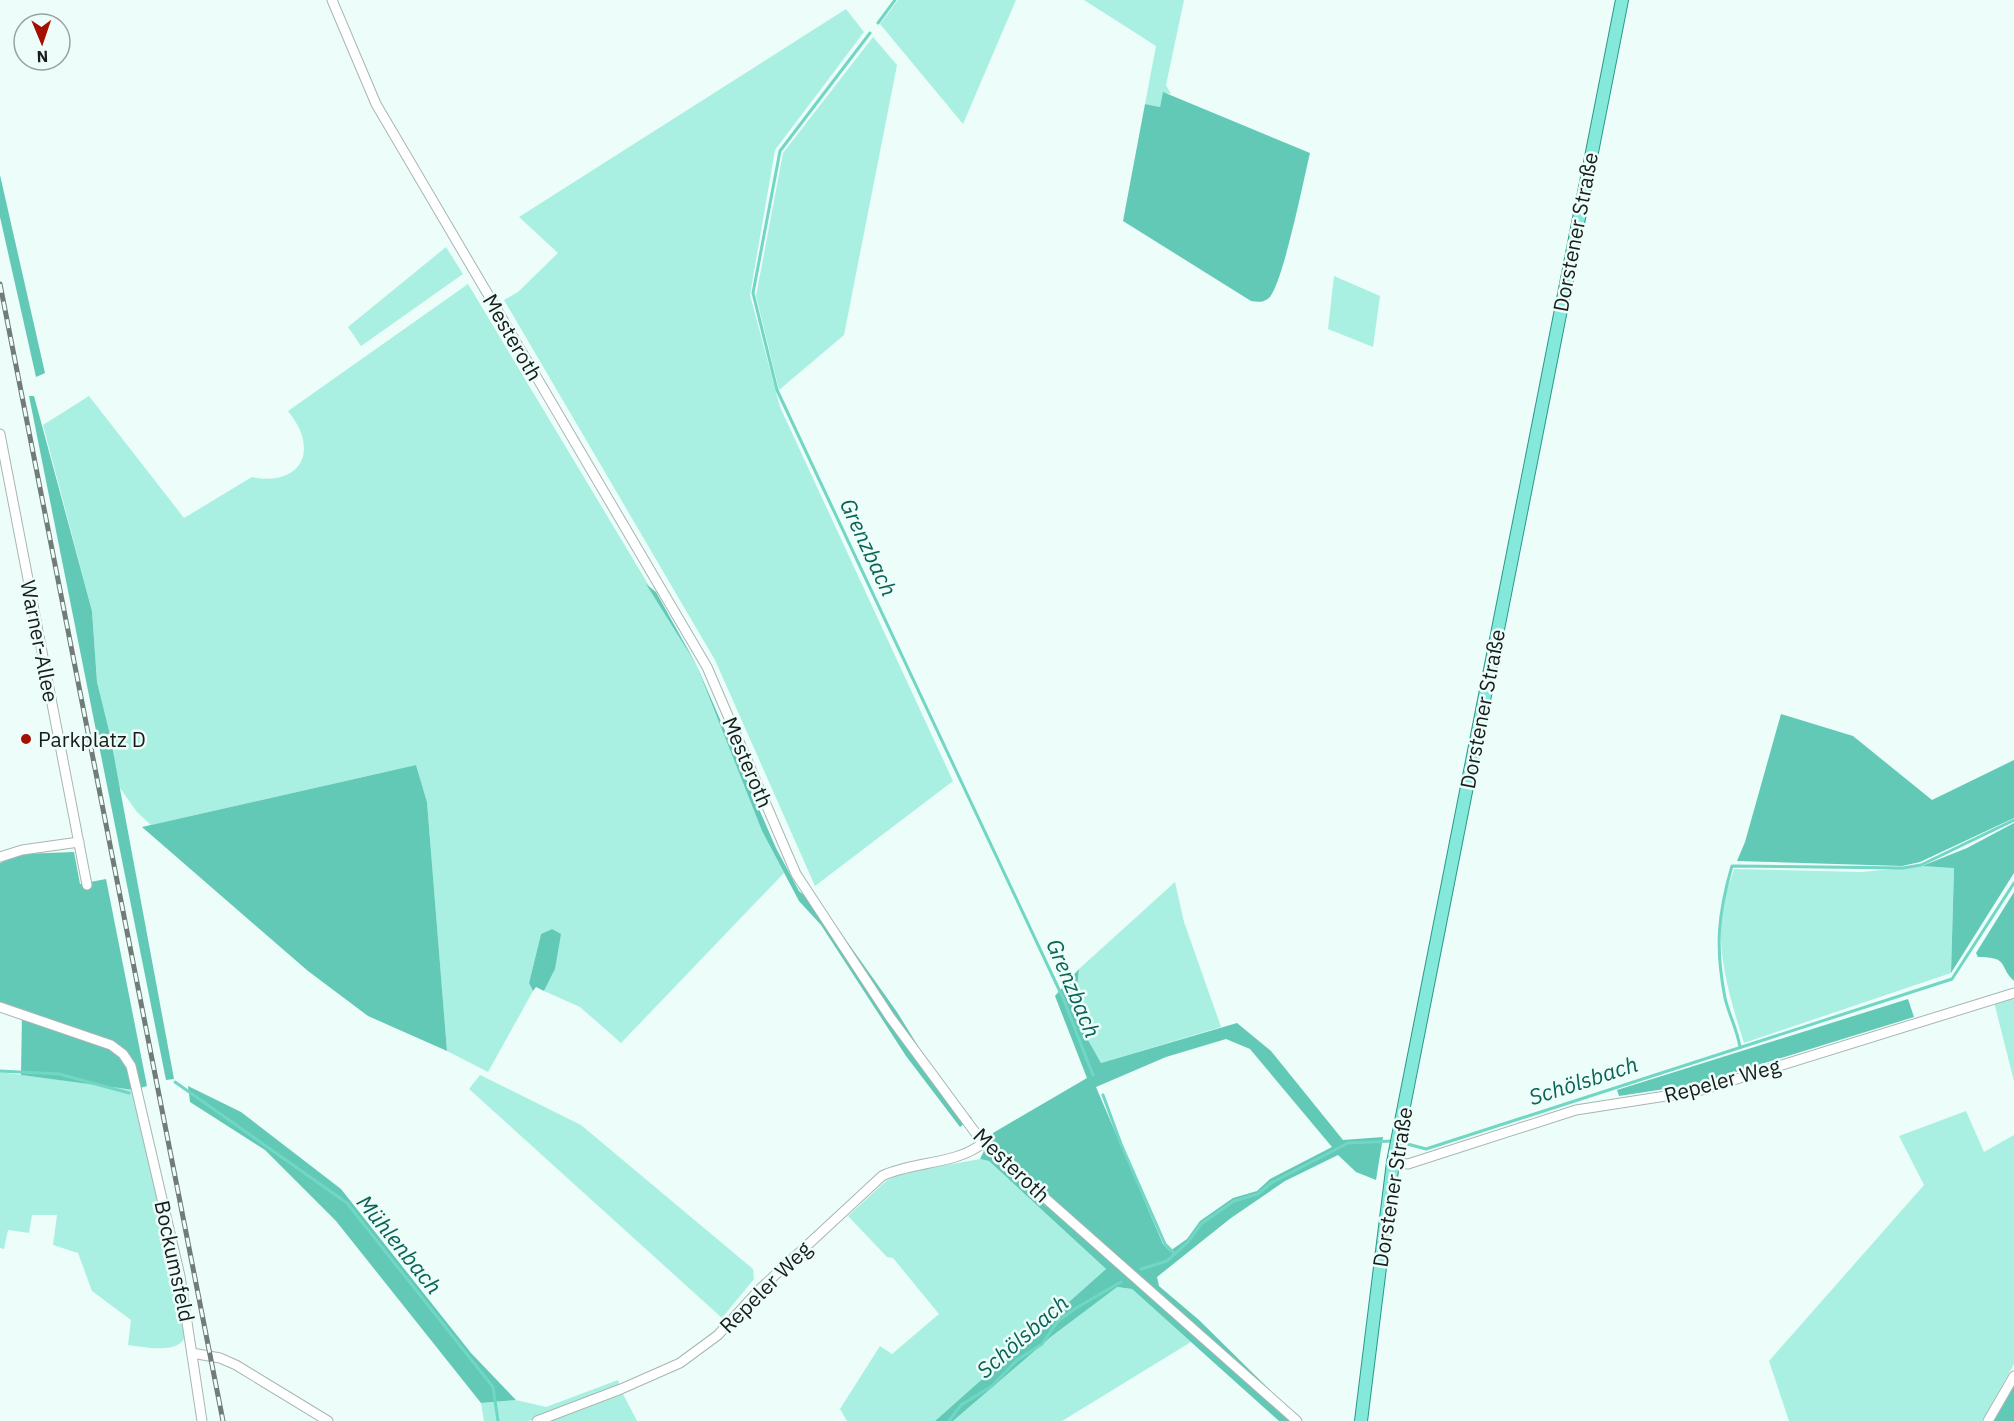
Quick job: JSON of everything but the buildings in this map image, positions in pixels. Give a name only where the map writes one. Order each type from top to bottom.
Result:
[{"type":"main road","name":"Dorstener Straße","points":[[1361,1421],[1395,1156],[1622,0]]},
{"type":"street","name":"Mesteroth","points":[[332,0],[376,104],[707,667],[796,874],[890,1017],[983,1143],[1297,1421]]},
{"type":"street","name":"Warner-Allee","points":[[0,434],[87,885]]},
{"type":"street","points":[[0,857],[22,850],[79,842]]},
{"type":"street","name":"Repeler Weg","points":[[1395,1156],[1408,1164],[1576,1110],[1698,1090],[2014,993]]},
{"type":"street","name":"Bockumsfeld","points":[[0,1006],[111,1045],[123,1054],[131,1066],[180,1276],[202,1421]]},
{"type":"street","name":"Repeler Weg","points":[[537,1421],[621,1389],[680,1363],[718,1335],[759,1290],[882,1176],[900,1167],[962,1155],[983,1143]]},
{"type":"street","points":[[192,1353],[212,1356],[236,1365],[328,1421]]},
{"type":"street","points":[[1988,1421],[2014,1376]]},
{"type":"green space","points":[[898,0],[1016,0],[963,124],[880,24]]},
{"type":"green space","points":[[1084,0],[1184,0],[1166,85],[1171,94],[1163,93],[1160,107],[1145,104],[1156,46]]},
{"type":"green space","points":[[846,9],[864,32],[775,150],[750,295],[780,407],[953,781],[815,886],[715,660],[504,300],[518,292],[558,253],[519,217]]},
{"type":"green space","points":[[873,37],[897,65],[844,335],[779,390],[756,296],[783,153]]},
{"type":"green space","points":[[1163,92],[1310,153],[1280,273],[1275,289],[1265,301],[1251,301],[1123,221],[1145,104],[1160,107]]},
{"type":"green space","points":[[0,175],[45,373],[36,377],[0,217]]},
{"type":"green space","points":[[446,247],[463,274],[361,346],[348,327]]},
{"type":"green space","points":[[1334,276],[1380,296],[1373,347],[1328,329]]},
{"type":"green space","points":[[468,284],[696,664],[762,831],[784,873],[621,1043],[580,1007],[544,991],[555,969],[552,929],[541,934],[529,983],[533,991],[488,1072],[447,1051],[427,802],[416,765],[151,825],[137,812],[120,788],[97,682],[92,611],[43,425],[89,396],[184,518],[252,477],[273,478],[292,472],[302,458],[304,448],[300,429],[288,411]]},
{"type":"green space","points":[[29,396],[34,396],[92,611],[97,682],[110,735],[174,1079],[166,1080]]},
{"type":"green space","points":[[646,584],[656,592],[696,664]]},
{"type":"green space","points":[[696,664],[776,848],[799,891],[831,919],[897,1012],[952,1101],[972,1118],[960,1127],[906,1056],[821,925],[799,901],[762,831]]},
{"type":"green space","points":[[1781,714],[1853,736],[1932,800],[2014,760],[2014,818],[1920,862],[1902,866],[1737,861],[1745,842]]},
{"type":"green space","points":[[416,765],[427,802],[447,1051],[368,1016],[308,971],[142,827]]},
{"type":"green space","points":[[2014,823],[2014,873],[1951,973],[1954,868],[1922,866],[1967,848]]},
{"type":"green space","points":[[74,852],[80,884],[106,879],[147,1086],[134,1090],[21,1075],[22,1014],[0,1004],[0,863],[22,854]]},
{"type":"green space","points":[[1922,866],[1954,867],[1951,973],[1744,1043],[1726,978],[1721,944],[1722,910],[1734,869],[1862,872]]},
{"type":"green space","points":[[1175,882],[1184,922],[1221,1027],[1101,1063],[1074,1015],[1079,969]]},
{"type":"green space","points":[[2014,892],[2014,981],[2002,963],[1988,957],[1978,957],[1976,953]]},
{"type":"green space","points":[[552,929],[561,934],[555,969],[544,991],[536,987],[533,991],[529,983],[541,934]]},
{"type":"green space","points":[[1079,969],[1074,1015],[1101,1063],[1237,1023],[1271,1051],[1343,1140],[1383,1137],[1376,1180],[1356,1172],[1338,1155],[1285,1181],[1231,1218],[1157,1277],[1159,1286],[1199,1320],[1270,1390],[1289,1421],[1279,1421],[1132,1289],[1117,1287],[1052,1336],[953,1421],[935,1421],[1106,1269],[989,1161],[980,1159],[993,1133],[1087,1078],[1055,996]],"holes":[[[1226,1039],[1250,1049],[1332,1147],[1270,1179],[1257,1191],[1233,1198],[1200,1221],[1187,1239],[1170,1251],[1163,1244],[1096,1087],[1166,1057]]]},
{"type":"green space","points":[[2014,995],[2014,1081],[1993,998]]},
{"type":"green space","points":[[1908,999],[1914,1017],[1697,1084],[1619,1096],[1617,1090]]},
{"type":"green space","points":[[0,1072],[134,1090],[187,1328],[185,1337],[180,1343],[165,1348],[128,1345],[131,1320],[92,1291],[78,1253],[53,1245],[57,1215],[32,1215],[29,1233],[8,1230],[4,1249],[0,1248]]},
{"type":"green space","points":[[480,1075],[581,1125],[753,1269],[754,1279],[722,1318],[469,1089]]},
{"type":"green space","points":[[188,1086],[241,1112],[341,1189],[471,1353],[516,1400],[481,1403],[336,1221],[265,1150],[190,1102]]},
{"type":"green space","points":[[1966,1111],[1984,1152],[2014,1135],[2014,1364],[1982,1421],[1789,1421],[1769,1361],[1924,1185],[1899,1136]]},
{"type":"green space","points":[[980,1159],[989,1161],[1106,1269],[935,1421],[847,1421],[840,1409],[880,1346],[892,1354],[939,1314],[893,1258],[887,1257],[848,1216],[886,1181],[902,1173]]},
{"type":"green space","points":[[1116,1287],[1132,1289],[1191,1342],[1062,1421],[953,1421],[1052,1336]]},
{"type":"green space","points":[[618,1380],[620,1386],[528,1421],[484,1421],[481,1403],[516,1400],[546,1407]]},
{"type":"green space","points":[[2014,1381],[2014,1421],[1992,1421]]},
{"type":"green space","points":[[623,1394],[637,1421],[549,1421]]},
{"type":"waterway","name":"Grenzbach","points":[[878,23],[895,0]]},
{"type":"waterway","name":"Grenzbach","points":[[870,33],[780,151],[753,293],[777,390],[1063,998],[1093,1075]]},
{"type":"waterway","points":[[1740,1047],[1725,998],[1719,946],[1721,915],[1732,866],[1903,868],[1921,865],[2014,820]]},
{"type":"waterway","name":"Schölsbach","points":[[1400,1142],[1426,1149],[1952,979],[2014,883]]},
{"type":"waterway","name":"Mühlenbach","points":[[0,1071],[59,1074],[129,1093]]},
{"type":"waterway","name":"Mühlenbach","points":[[175,1082],[347,1203],[493,1387],[498,1421]]},
{"type":"waterway","name":"Grenzbach","points":[[1103,1095],[1121,1144],[1165,1244],[1175,1254]]},
{"type":"waterway","name":"Schölsbach","points":[[1141,1269],[1167,1261],[1188,1242],[1201,1224],[1234,1201],[1258,1194],[1271,1183],[1348,1143],[1393,1141]]},
{"type":"waterway","name":"Schölsbach","points":[[949,1421],[961,1405],[992,1386],[1017,1360],[1042,1344],[1058,1321],[1121,1282]]},
{"type":"railway","points":[[0,284],[223,1421]]},
{"type":"place","name":"Parkplatz D","points":[[26,739]]}]
